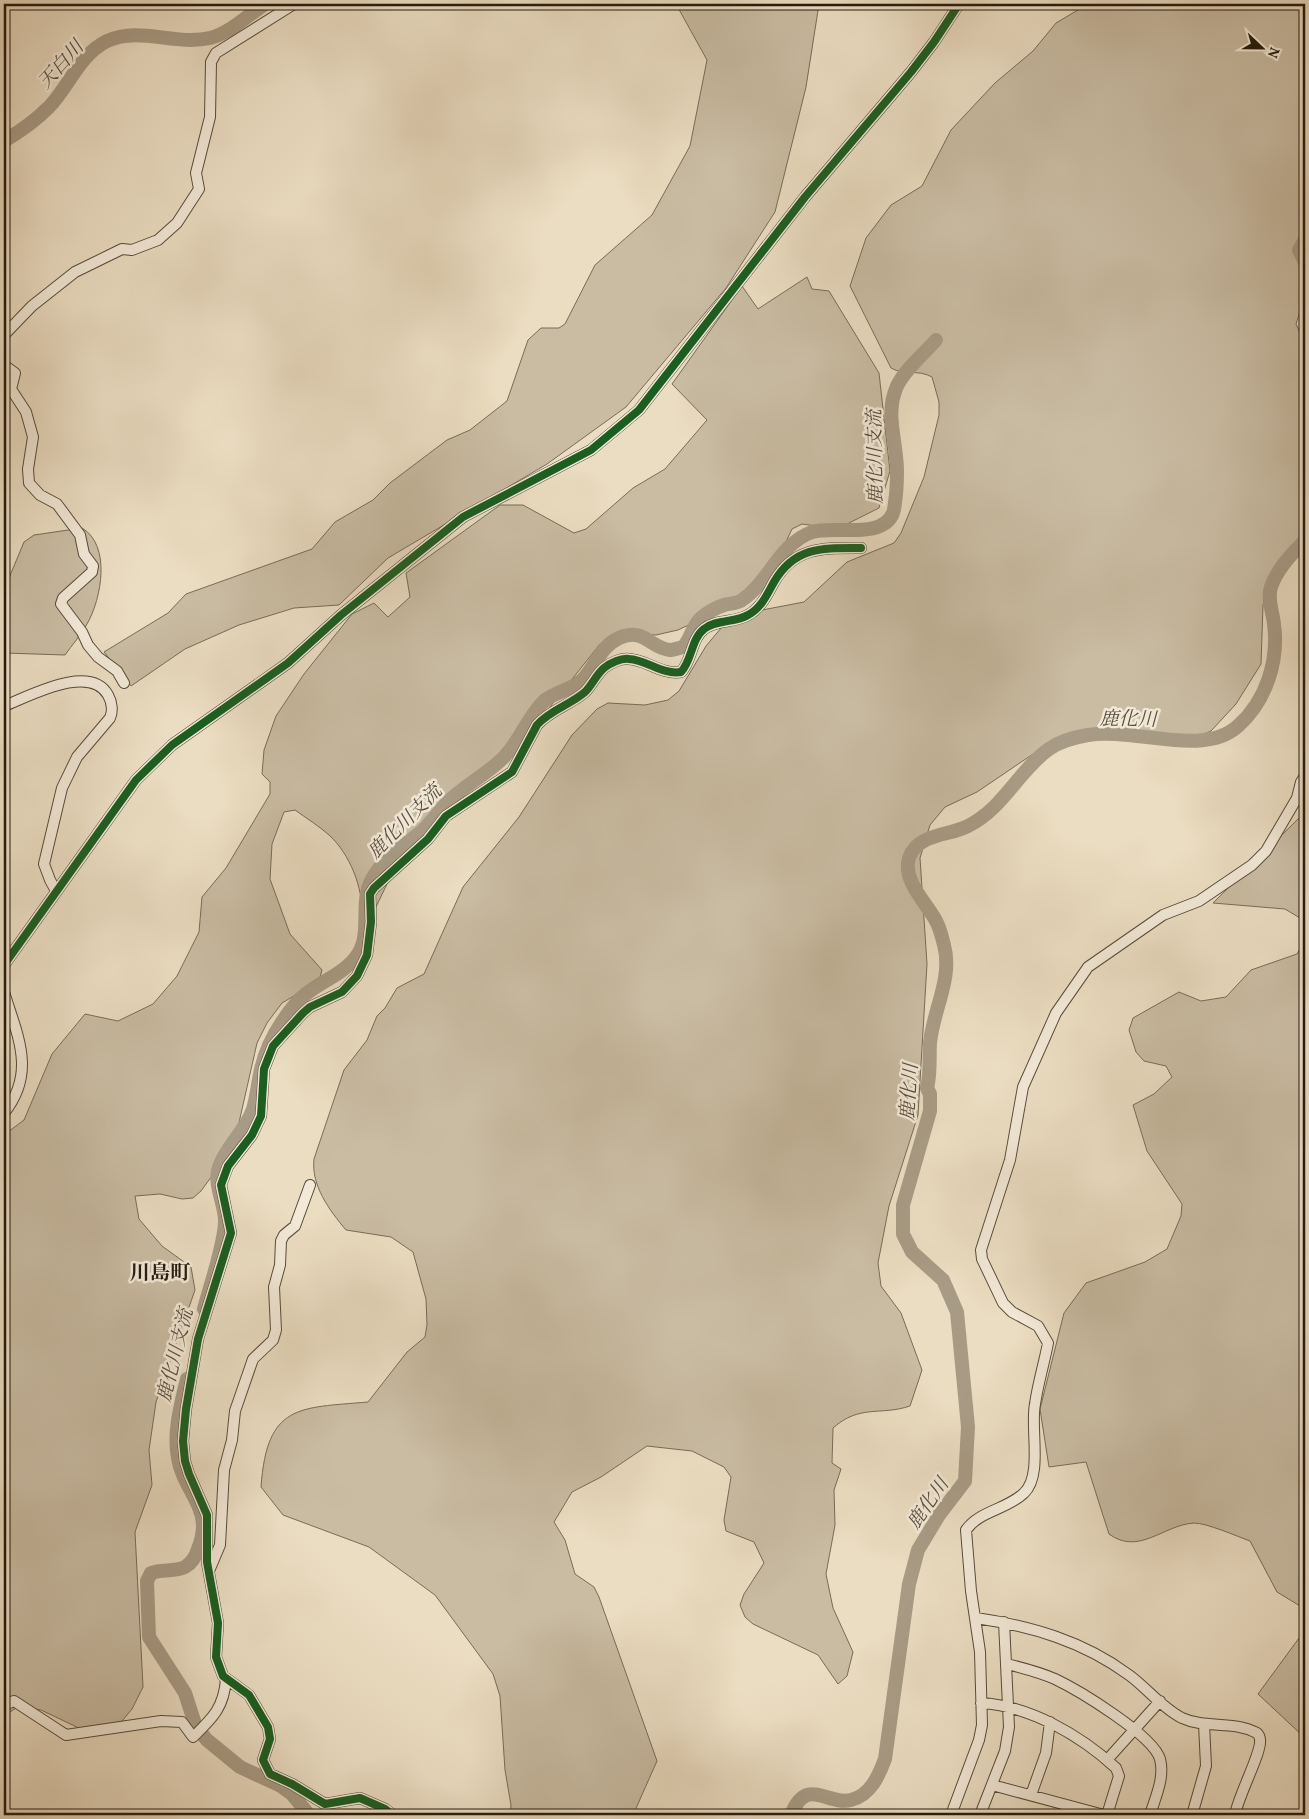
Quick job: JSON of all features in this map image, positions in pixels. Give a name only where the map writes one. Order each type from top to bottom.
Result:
[{"type":"street","points":[[4,335],[32,306],[75,272],[122,249],[132,250],[158,240],[177,223],[198,189],[196,173],[210,117],[211,62],[216,53],[294,4]]},
{"type":"street","points":[[4,965],[136,780],[172,745],[288,663],[342,615],[463,517],[591,450],[639,410],[805,197],[922,57],[959,4]]},
{"type":"street","points":[[4,366],[15,374],[11,389],[26,412],[33,437],[28,469],[29,483],[34,491],[57,504],[80,535],[84,554],[94,566],[92,572],[63,598],[61,604],[82,632],[88,645],[98,657],[118,671],[124,683]]},
{"type":"street","points":[[393,1815],[385,1809],[360,1798],[325,1804],[292,1784],[270,1774],[263,1760],[270,1739],[268,1727],[249,1695],[242,1688],[226,1679],[221,1672],[216,1657],[218,1623],[209,1573],[207,1515],[189,1474],[185,1461],[183,1441],[186,1409],[198,1339],[232,1233],[221,1185],[228,1166],[252,1135],[261,1116],[264,1069],[273,1046],[310,1007],[342,992],[357,976],[367,955],[372,922],[370,894],[374,888],[428,839],[446,816],[512,772],[542,718],[568,705],[585,692],[604,668],[627,658],[672,674],[681,672],[699,634],[705,628],[748,615],[763,602],[783,567],[793,559],[820,550],[861,548]]},
{"type":"street","points":[[4,706],[78,680],[95,682],[105,690],[110,699],[112,713],[110,718],[77,757],[62,788],[44,864],[56,891]]},
{"type":"street","points":[[951,1815],[982,1732],[980,1652],[968,1566],[966,1530],[972,1523],[1026,1492],[1035,1460],[1033,1422],[1048,1343],[1038,1326],[1012,1312],[1004,1303],[982,1259],[982,1241],[1010,1160],[1023,1087],[1056,1013],[1088,967],[1163,915],[1199,901],[1252,865],[1266,851],[1297,798],[1301,782],[1305,776]]},
{"type":"street","points":[[4,992],[23,1058],[18,1086],[4,1113]]},
{"type":"street","points":[[209,1573],[220,1545],[224,1470],[232,1440],[234,1411],[254,1359],[273,1340],[276,1330],[274,1286],[280,1265],[281,1241],[284,1235],[295,1226],[310,1185]]},
{"type":"street","points":[[976,1618],[1043,1631],[1090,1651],[1128,1674],[1183,1718],[1204,1724],[1242,1727],[1255,1731],[1260,1739],[1235,1815]]},
{"type":"street","points":[[980,1815],[1007,1740],[1009,1707],[1004,1622]]},
{"type":"street","points":[[1007,1664],[1036,1671],[1066,1685],[1134,1730],[1150,1743],[1160,1760],[1160,1781],[1150,1815]]},
{"type":"street","points":[[4,1705],[14,1701],[66,1735],[161,1721],[182,1722],[193,1737],[216,1713],[225,1698],[226,1679]]},
{"type":"street","points":[[1107,1760],[1160,1701]]},
{"type":"street","points":[[981,1704],[1009,1707],[1050,1722],[1107,1760],[1119,1773],[1105,1815],[992,1785]]},
{"type":"street","points":[[1031,1795],[1046,1753],[1050,1722]]},
{"type":"street","points":[[1192,1815],[1206,1766],[1204,1724]]},
{"type":"shaded area","points":[[676,4],[819,4],[806,87],[775,212],[726,288],[626,407],[547,464],[388,558],[339,605],[294,608],[239,625],[185,649],[131,686],[104,652],[168,613],[186,594],[312,549],[335,522],[373,500],[390,483],[447,440],[470,430],[507,401],[528,340],[541,328],[559,328],[565,324],[595,265],[652,215],[690,146],[707,60]]},
{"type":"shaded area","points":[[1088,4],[1305,4],[1305,296],[1296,324],[1305,344],[1305,548],[1287,564],[1271,583],[1263,605],[1261,664],[1236,704],[1211,731],[1190,741],[1168,737],[1070,739],[1036,752],[977,792],[945,807],[930,825],[920,858],[927,964],[918,1115],[889,1206],[878,1263],[881,1286],[901,1313],[922,1370],[910,1406],[861,1413],[852,1416],[833,1428],[832,1463],[841,1469],[834,1490],[835,1525],[826,1574],[833,1608],[853,1652],[847,1676],[838,1684],[818,1655],[753,1624],[745,1617],[740,1605],[744,1594],[764,1563],[754,1542],[726,1531],[724,1520],[731,1477],[724,1467],[692,1451],[647,1446],[601,1477],[572,1492],[554,1522],[565,1540],[575,1574],[594,1587],[599,1597],[657,1761],[633,1815],[510,1815],[511,1805],[505,1770],[500,1696],[493,1674],[435,1595],[369,1547],[283,1515],[261,1487],[264,1460],[270,1440],[279,1425],[290,1416],[305,1410],[323,1406],[368,1402],[407,1352],[425,1337],[427,1325],[426,1299],[413,1252],[391,1237],[346,1230],[322,1197],[315,1178],[314,1159],[344,1070],[367,1040],[377,1016],[385,1008],[397,988],[424,974],[463,887],[519,817],[572,735],[597,709],[608,703],[645,705],[668,700],[679,691],[706,646],[722,627],[757,611],[804,602],[847,562],[894,543],[901,533],[924,477],[939,415],[939,402],[932,377],[922,373],[901,372],[891,368],[850,286],[866,238],[891,205],[922,186],[951,130],[995,83],[1033,51],[1056,23]]},
{"type":"shaded area","points":[[807,277],[812,289],[829,291],[879,373],[890,471],[879,508],[837,529],[802,524],[792,529],[763,590],[678,630],[656,635],[622,634],[600,644],[523,741],[446,797],[400,857],[374,911],[362,915],[358,883],[354,872],[343,852],[329,835],[295,810],[284,812],[272,844],[270,879],[290,934],[322,970],[319,981],[282,1003],[267,1023],[257,1043],[238,1127],[222,1162],[201,1191],[193,1198],[182,1199],[160,1194],[135,1196],[139,1219],[162,1246],[191,1267],[195,1290],[156,1402],[149,1450],[152,1485],[135,1532],[143,1687],[132,1709],[117,1727],[83,1730],[41,1710],[19,1706],[4,1716],[4,1135],[24,1120],[52,1054],[85,1014],[118,1021],[153,1004],[177,976],[199,932],[202,897],[226,868],[270,794],[270,782],[262,774],[264,750],[276,716],[304,674],[352,614],[374,603],[388,617],[410,597],[406,573],[500,505],[523,505],[574,533],[586,529],[633,488],[665,469],[707,420],[672,384],[742,286],[758,309]]},
{"type":"shaded area","points":[[82,528],[91,536],[97,547],[101,573],[97,600],[85,628],[65,655],[4,653],[4,590],[24,542],[34,535]]},
{"type":"shaded area","points":[[1300,817],[1305,817],[1305,921],[1285,909],[1213,903]]},
{"type":"shaded area","points":[[1305,940],[1305,1609],[1277,1592],[1250,1541],[1230,1533],[1194,1523],[1183,1525],[1141,1541],[1120,1540],[1109,1534],[1086,1462],[1049,1467],[1040,1409],[1064,1313],[1086,1283],[1145,1262],[1167,1249],[1181,1216],[1182,1204],[1147,1151],[1133,1105],[1154,1094],[1172,1077],[1166,1066],[1144,1061],[1136,1052],[1129,1030],[1133,1018],[1179,992],[1201,1001],[1226,997],[1251,970],[1297,954]]},
{"type":"shaded area","points":[[1305,1619],[1305,1738],[1258,1694],[1302,1634]]},
{"type":"waterway","name":"天白川","points":[[4,141],[28,125],[49,107],[89,54],[107,41],[132,35],[184,40],[210,38],[232,28],[265,4]]},
{"type":"waterway","name":"鹿化川","points":[[1305,240],[1299,250],[1305,262]]},
{"type":"waterway","name":"鹿化川支流","points":[[204,1309],[220,1252],[224,1230],[225,1221],[217,1180],[222,1159],[250,1117],[264,1059],[280,1025],[304,995],[345,968],[358,954],[364,937],[366,897],[376,872],[421,832],[451,799],[499,762],[510,750],[544,701],[579,683],[613,641],[628,635],[635,635],[641,636],[663,648],[671,650],[683,647],[701,618],[718,607],[742,600],[760,583],[782,554],[801,538],[821,530],[869,529],[888,521],[894,511],[897,480],[897,462],[891,413],[894,395],[905,373],[936,340]]},
{"type":"waterway","name":"鹿化川","points":[[791,1815],[797,1803],[804,1797],[811,1794],[842,1801],[851,1800],[864,1794],[877,1778],[885,1759],[909,1584],[918,1550],[939,1515],[965,1481],[968,1427],[957,1312],[943,1280],[912,1252],[903,1234],[903,1205],[930,1111],[930,1094],[927,1088],[930,1043],[946,970],[946,957],[940,930],[912,883],[908,867],[909,858],[919,844],[935,836],[968,826],[980,819],[1001,800],[1038,758],[1053,746],[1073,738],[1106,734],[1167,740],[1206,740],[1223,735],[1238,726],[1256,705],[1263,692],[1272,666],[1275,638],[1270,601],[1271,587],[1285,562],[1305,541]]},
{"type":"waterway","name":"鹿化川支流","points":[[187,1379],[178,1418],[176,1438],[181,1470],[196,1501],[203,1522],[202,1535],[196,1554],[187,1565],[181,1569],[151,1573],[147,1581],[149,1637],[185,1693],[196,1727],[207,1740],[240,1767],[281,1786],[292,1794],[309,1815]]},
{"type":"cycle path","points":[[4,965],[136,780],[172,745],[288,663],[341,615],[463,517],[591,450],[639,410],[805,197],[911,72],[959,4]]},
{"type":"cycle path","points":[[393,1815],[385,1809],[360,1798],[325,1804],[292,1784],[270,1774],[263,1760],[270,1739],[268,1727],[249,1695],[223,1676],[216,1657],[218,1623],[207,1562],[207,1515],[189,1474],[185,1461],[183,1441],[186,1409],[198,1339],[231,1233],[221,1185],[228,1166],[252,1135],[261,1116],[264,1069],[273,1046],[310,1007],[342,992],[357,976],[367,955],[371,922],[370,894],[374,888],[428,839],[446,816],[512,772],[537,725],[542,720],[585,692],[601,671],[616,661],[636,660],[667,671],[681,672],[685,667],[696,638],[704,629],[714,624],[743,617],[757,609],[782,570],[801,555],[822,549],[861,548]]},
{"type":"district","name":"川島町","points":[[160,1272]]}]
